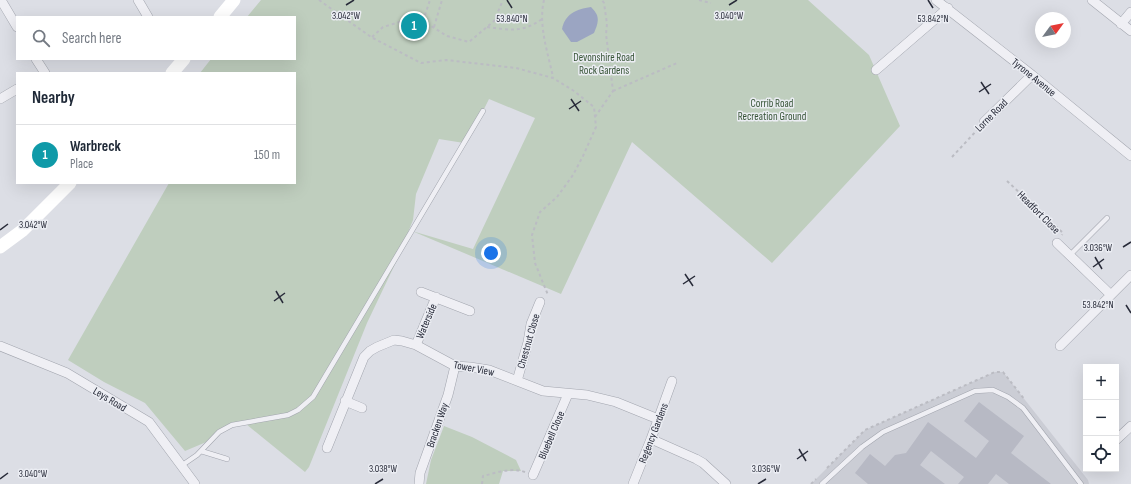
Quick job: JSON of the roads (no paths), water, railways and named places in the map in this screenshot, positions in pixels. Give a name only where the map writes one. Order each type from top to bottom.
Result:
[{"type":"main road","points":[[221,16],[234,0]]},
{"type":"main road","points":[[0,247],[23,230],[69,184]]},
{"type":"street","points":[[1,0],[16,25]]},
{"type":"street","points":[[138,0],[147,16]]},
{"type":"street","name":"Tyrone Avenue","points":[[936,0],[1032,75],[1131,156]]},
{"type":"street","points":[[1092,0],[1131,31]]},
{"type":"street","points":[[876,70],[948,8]]},
{"type":"street","points":[[1121,24],[1131,12]]},
{"type":"street","points":[[36,60],[42,72]]},
{"type":"street","name":"Lorne Road","points":[[984,122],[1032,75]]},
{"type":"street","points":[[0,99],[16,89]]},
{"type":"street","name":"Headfort Close","points":[[1057,243],[1111,295]]},
{"type":"street","points":[[1060,346],[1131,275]]},
{"type":"street","name":"Waterside","points":[[421,292],[470,311]]},
{"type":"street","name":"Waterside","points":[[416,345],[436,298]]},
{"type":"street","name":"Chestnut Close","points":[[517,381],[528,342],[531,324],[540,302]]},
{"type":"street","name":"Tower View","points":[[327,448],[364,357],[370,351],[394,340],[416,345],[454,366],[489,370],[543,391],[587,395],[616,402],[658,419]]},
{"type":"street","name":"Leys Road","points":[[0,346],[67,373],[149,422],[195,484]]},
{"type":"street","name":"Bracken Way","points":[[419,484],[420,473],[448,395],[454,366]]},
{"type":"street","name":"Regency Gardens","points":[[633,484],[672,381]]},
{"type":"street","name":"Bluebell Close","points":[[533,476],[568,394]]},
{"type":"street","points":[[345,401],[362,408]]},
{"type":"street","points":[[1119,437],[1131,426]]},
{"type":"street","points":[[651,439],[704,463],[726,484]]},
{"type":"lane","points":[[181,466],[201,451],[219,432],[232,425],[288,415],[298,410],[313,397],[483,111]]},
{"type":"lane","points":[[1070,255],[1107,218]]},
{"type":"lane","points":[[822,484],[862,447],[883,432],[975,391],[993,390],[1008,397],[1023,408],[1081,484]]},
{"type":"lane","points":[[201,451],[227,459]]},
{"type":"water","points":[[591,7],[596,13],[598,19],[594,33],[577,42],[571,42],[562,29],[563,24],[572,13]]},
{"type":"place","name":"Warbreck","points":[[414,26]]},
{"type":"park label","name":"Devonshire Road Rock Gardens","points":[[604,63]]},
{"type":"park label","name":"Corrib Road Recreation Ground","points":[[772,109]]}]
